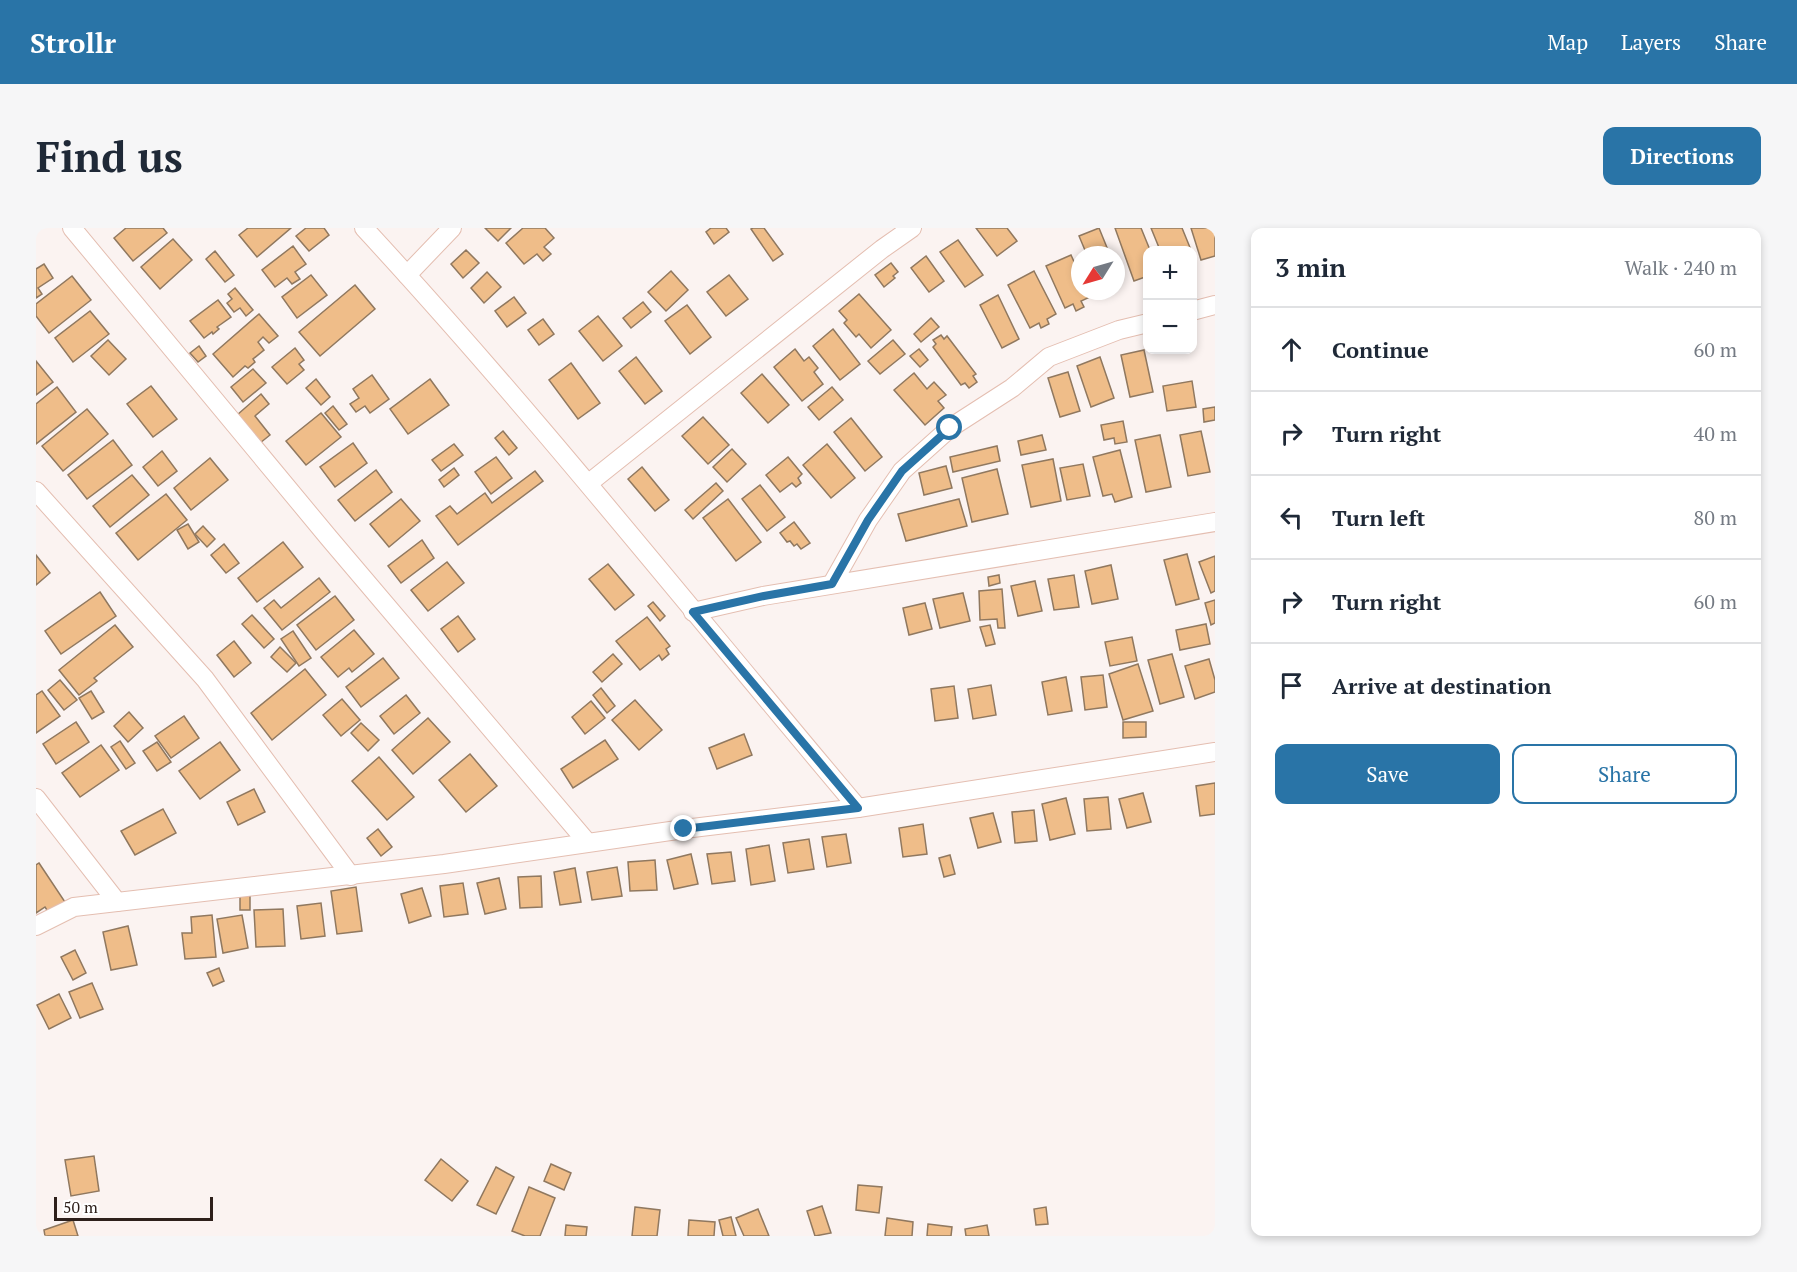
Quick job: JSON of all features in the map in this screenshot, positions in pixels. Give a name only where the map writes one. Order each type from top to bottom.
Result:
[{"type":"street","points":[[72,228],[329,538],[587,842]]},
{"type":"street","points":[[364,228],[590,483],[693,612],[858,808]]},
{"type":"street","points":[[407,275],[452,228]]},
{"type":"street","points":[[590,483],[882,249],[912,228]]},
{"type":"street","points":[[1197,310],[1215,305]]},
{"type":"street","points":[[832,584],[868,520],[902,471],[950,428],[1012,388],[1049,357],[1119,330],[1143,324]]},
{"type":"street","points":[[36,491],[204,679],[351,876]]},
{"type":"street","points":[[693,612],[832,584],[1215,522]]},
{"type":"street","points":[[36,926],[74,907],[351,876],[587,842],[858,808],[1215,752]]},
{"type":"street","points":[[36,798],[117,902]]},
{"type":"building","points":[[126,228],[163,228],[167,233],[133,261],[114,238]]},
{"type":"building","points":[[248,228],[291,228],[257,257],[239,235]]},
{"type":"building","points":[[306,228],[324,228],[329,235],[309,251],[296,236]]},
{"type":"building","points":[[485,228],[511,228],[498,241]]},
{"type":"building","points":[[523,228],[545,228],[554,238],[544,247],[551,254],[543,261],[537,254],[524,264],[506,243]]},
{"type":"building","points":[[711,228],[726,228],[729,232],[714,244],[706,232]]},
{"type":"building","points":[[764,228],[783,254],[773,261],[751,229]]},
{"type":"building","points":[[976,228],[1007,228],[1017,241],[997,256]]},
{"type":"building","points":[[1099,228],[1106,246],[1083,246],[1079,236]]},
{"type":"building","points":[[1115,228],[1141,228],[1148,246],[1143,246],[1143,278],[1134,281],[1125,256],[1125,246],[1121,246]]},
{"type":"building","points":[[1151,228],[1182,228],[1189,246],[1158,246]]},
{"type":"building","points":[[1191,228],[1215,228],[1215,256],[1201,260]]},
{"type":"building","points":[[173,239],[192,260],[160,289],[141,267]]},
{"type":"building","points":[[958,240],[983,275],[965,287],[940,252]]},
{"type":"building","points":[[293,246],[306,264],[295,272],[300,279],[292,284],[287,278],[275,287],[262,270]]},
{"type":"building","points":[[466,250],[479,263],[463,278],[451,264]]},
{"type":"building","points":[[215,251],[234,275],[225,282],[206,259]]},
{"type":"building","points":[[1071,255],[1071,300],[1083,300],[1081,301],[1084,307],[1076,311],[1073,304],[1065,308],[1046,266]]},
{"type":"building","points":[[926,256],[944,281],[929,292],[911,268]]},
{"type":"building","points":[[891,263],[898,272],[893,276],[895,278],[884,287],[875,275]]},
{"type":"building","points":[[44,264],[53,278],[38,288],[42,294],[36,298],[36,269]]},
{"type":"building","points":[[671,271],[688,290],[666,311],[648,292]]},
{"type":"building","points":[[1034,271],[1056,314],[1047,319],[1049,324],[1041,328],[1039,323],[1030,328],[1008,285]]},
{"type":"building","points":[[487,272],[501,287],[484,303],[471,288]]},
{"type":"building","points":[[311,275],[327,295],[297,318],[282,297]]},
{"type":"building","points":[[729,275],[748,299],[726,316],[707,292]]},
{"type":"building","points":[[72,276],[91,300],[49,333],[36,316],[36,304]]},
{"type":"building","points":[[355,285],[375,309],[320,356],[299,332]]},
{"type":"building","points":[[235,288],[253,310],[246,316],[240,308],[234,312],[227,303],[232,299],[228,294]]},
{"type":"building","points":[[859,294],[891,330],[871,348],[859,334],[856,337],[844,323],[847,320],[839,311]]},
{"type":"building","points":[[998,295],[1019,339],[1002,348],[980,305]]},
{"type":"building","points":[[514,297],[526,313],[507,327],[495,311]]},
{"type":"building","points":[[218,300],[231,317],[217,327],[219,329],[213,334],[212,332],[204,338],[190,321]]},
{"type":"building","points":[[643,302],[651,312],[631,328],[623,318]]},
{"type":"building","points":[[687,305],[711,337],[690,354],[665,321]]},
{"type":"building","points":[[90,311],[109,334],[73,362],[55,338]]},
{"type":"building","points":[[259,314],[278,336],[269,343],[263,337],[258,342],[264,350],[253,359],[255,362],[248,368],[245,366],[233,377],[213,354]]},
{"type":"building","points":[[598,316],[622,346],[603,361],[579,331]]},
{"type":"building","points":[[931,318],[939,327],[921,342],[914,334]]},
{"type":"building","points":[[543,319],[554,334],[539,345],[528,330]]},
{"type":"building","points":[[833,329],[860,364],[840,380],[813,346]]},
{"type":"building","points":[[941,335],[944,339],[947,336],[976,374],[973,376],[977,382],[969,388],[965,383],[961,385],[933,347],[936,344],[933,340]]},
{"type":"building","points":[[108,340],[126,359],[109,375],[91,356]]},
{"type":"building","points":[[893,340],[905,354],[880,374],[868,361]]},
{"type":"building","points":[[199,346],[206,356],[198,362],[190,353]]},
{"type":"building","points":[[295,348],[304,360],[299,364],[304,370],[287,384],[272,367]]},
{"type":"building","points":[[795,349],[804,361],[809,357],[818,368],[814,372],[823,384],[802,401],[774,367]]},
{"type":"building","points":[[919,349],[928,360],[920,367],[910,356]]},
{"type":"building","points":[[1143,350],[1153,392],[1130,397],[1121,355]]},
{"type":"building","points":[[636,357],[662,391],[645,404],[619,371]]},
{"type":"building","points":[[1100,357],[1114,398],[1091,407],[1077,366]]},
{"type":"building","points":[[36,361],[53,382],[36,395]]},
{"type":"building","points":[[571,363],[600,403],[578,419],[549,380]]},
{"type":"building","points":[[253,369],[266,383],[243,402],[231,387]]},
{"type":"building","points":[[1068,372],[1080,411],[1060,417],[1048,378]]},
{"type":"building","points":[[914,373],[927,389],[934,382],[946,395],[938,401],[944,408],[925,425],[894,390]]},
{"type":"building","points":[[762,374],[789,405],[768,423],[741,393]]},
{"type":"building","points":[[372,375],[389,399],[370,413],[365,406],[356,412],[350,404],[359,398],[353,389]]},
{"type":"building","points":[[316,379],[330,397],[321,405],[306,388]]},
{"type":"building","points":[[430,379],[449,405],[408,434],[390,409]]},
{"type":"building","points":[[1192,381],[1196,407],[1167,411],[1163,386]]},
{"type":"building","points":[[151,386],[177,419],[153,437],[127,404]]},
{"type":"building","points":[[57,387],[76,412],[36,444],[36,404]]},
{"type":"building","points":[[832,387],[843,400],[819,420],[808,407]]},
{"type":"building","points":[[261,394],[269,404],[255,416],[270,435],[260,443],[237,415]]},
{"type":"building","points":[[333,406],[347,424],[339,430],[325,413]]},
{"type":"building","points":[[1215,407],[1215,420],[1204,422],[1203,409]]},
{"type":"building","points":[[87,409],[108,434],[63,471],[42,446]]},
{"type":"building","points":[[321,413],[341,437],[306,465],[286,441]]},
{"type":"building","points":[[703,417],[729,445],[708,464],[682,436]]},
{"type":"building","points":[[851,418],[882,457],[865,471],[834,432]]},
{"type":"building","points":[[1123,421],[1127,442],[1115,444],[1114,438],[1104,440],[1101,425]]},
{"type":"building","points":[[503,431],[517,448],[509,455],[495,438]]},
{"type":"building","points":[[1201,431],[1210,472],[1188,476],[1180,435]]},
{"type":"building","points":[[1042,435],[1046,450],[1021,455],[1018,441]]},
{"type":"building","points":[[1160,435],[1171,487],[1146,492],[1135,440]]},
{"type":"building","points":[[113,440],[132,465],[87,499],[68,475]]},
{"type":"building","points":[[353,443],[367,463],[335,487],[320,467]]},
{"type":"building","points":[[454,444],[463,455],[441,471],[432,460]]},
{"type":"building","points":[[827,444],[855,478],[831,498],[803,465]]},
{"type":"building","points":[[997,446],[1000,461],[953,472],[950,457]]},
{"type":"building","points":[[732,449],[746,464],[727,482],[713,467]]},
{"type":"building","points":[[1120,450],[1132,497],[1115,502],[1112,494],[1103,496],[1093,457]]},
{"type":"building","points":[[162,451],[177,471],[158,486],[143,467]]},
{"type":"building","points":[[496,457],[512,478],[491,494],[475,472]]},
{"type":"building","points":[[788,457],[802,474],[798,478],[801,483],[796,487],[792,483],[780,492],[766,475]]},
{"type":"building","points":[[210,458],[228,480],[191,510],[174,488]]},
{"type":"building","points":[[1053,459],[1061,501],[1031,507],[1022,465]]},
{"type":"building","points":[[1083,464],[1090,496],[1067,500],[1060,468]]},
{"type":"building","points":[[946,466],[952,488],[924,495],[919,473]]},
{"type":"building","points":[[642,467],[669,500],[655,511],[628,479]]},
{"type":"building","points":[[454,468],[459,475],[444,487],[439,480]]},
{"type":"building","points":[[997,469],[1008,514],[972,522],[962,478]]},
{"type":"building","points":[[376,470],[392,492],[355,521],[338,500]]},
{"type":"building","points":[[535,471],[543,481],[458,545],[436,516],[450,506],[457,514],[485,493],[492,503]]},
{"type":"building","points":[[132,475],[149,495],[110,527],[93,506]]},
{"type":"building","points":[[716,483],[723,491],[693,519],[685,510]]},
{"type":"building","points":[[760,485],[785,517],[767,531],[742,499]]},
{"type":"building","points":[[166,494],[187,520],[138,560],[116,533]]},
{"type":"building","points":[[401,499],[420,521],[389,547],[370,524]]},
{"type":"building","points":[[728,499],[761,542],[736,561],[703,518]]},
{"type":"building","points":[[959,499],[967,526],[906,541],[898,514]]},
{"type":"building","points":[[794,522],[810,543],[801,549],[797,544],[794,546],[790,541],[787,542],[780,533]]},
{"type":"building","points":[[188,524],[199,542],[188,549],[177,530]]},
{"type":"building","points":[[203,526],[215,539],[207,547],[195,534]]},
{"type":"building","points":[[422,540],[434,558],[401,583],[388,566]]},
{"type":"building","points":[[283,542],[303,567],[257,602],[238,578]]},
{"type":"building","points":[[224,544],[239,563],[226,573],[211,555]]},
{"type":"building","points":[[1187,554],[1199,599],[1176,605],[1164,560]]},
{"type":"building","points":[[36,555],[50,573],[36,585]]},
{"type":"building","points":[[1215,556],[1215,591],[1211,593],[1199,562]]},
{"type":"building","points":[[447,562],[464,583],[428,611],[411,590]]},
{"type":"building","points":[[608,564],[634,595],[615,610],[589,579]]},
{"type":"building","points":[[1111,565],[1118,599],[1092,604],[1085,571]]},
{"type":"building","points":[[999,575],[1000,583],[989,586],[988,577]]},
{"type":"building","points":[[1074,575],[1079,607],[1054,610],[1048,579]]},
{"type":"building","points":[[319,578],[330,592],[282,630],[264,608],[274,600],[281,608]]},
{"type":"building","points":[[1035,581],[1042,611],[1018,616],[1011,586]]},
{"type":"building","points":[[1002,589],[1005,628],[998,628],[997,619],[980,620],[979,591]]},
{"type":"building","points":[[100,592],[116,616],[61,654],[45,631]]},
{"type":"building","points":[[963,593],[970,621],[940,628],[933,599]]},
{"type":"building","points":[[335,596],[354,620],[316,650],[297,625]]},
{"type":"building","points":[[1215,600],[1215,623],[1211,625],[1205,603]]},
{"type":"building","points":[[653,602],[665,616],[660,621],[648,606]]},
{"type":"building","points":[[925,603],[932,629],[909,635],[903,608]]},
{"type":"building","points":[[252,615],[274,639],[264,648],[242,624]]},
{"type":"building","points":[[458,616],[475,639],[458,652],[441,629]]},
{"type":"building","points":[[647,617],[670,646],[666,649],[669,654],[662,660],[659,655],[640,670],[616,641]]},
{"type":"building","points":[[1206,624],[1210,644],[1180,650],[1176,630]]},
{"type":"building","points":[[115,625],[133,647],[94,678],[97,681],[79,695],[59,670]]},
{"type":"building","points":[[990,625],[995,644],[986,646],[980,627]]},
{"type":"building","points":[[354,630],[374,654],[352,672],[349,668],[338,677],[321,657]]},
{"type":"building","points":[[293,631],[311,658],[299,666],[281,639]]},
{"type":"building","points":[[1132,637],[1137,661],[1110,666],[1105,642]]},
{"type":"building","points":[[234,641],[251,663],[234,677],[217,655]]},
{"type":"building","points":[[280,647],[296,663],[287,672],[271,657]]},
{"type":"building","points":[[613,654],[622,664],[602,682],[593,672]]},
{"type":"building","points":[[1172,654],[1184,697],[1160,704],[1148,660]]},
{"type":"building","points":[[383,658],[399,678],[361,707],[346,687]]},
{"type":"building","points":[[1209,659],[1215,680],[1215,692],[1195,699],[1185,666]]},
{"type":"building","points":[[1138,664],[1153,711],[1123,720],[1109,674]]},
{"type":"building","points":[[305,669],[326,695],[272,740],[251,713]]},
{"type":"building","points":[[1103,675],[1107,707],[1085,710],[1081,677]]},
{"type":"building","points":[[1066,677],[1072,711],[1048,715],[1042,682]]},
{"type":"building","points":[[60,680],[77,700],[64,710],[48,690]]},
{"type":"building","points":[[991,685],[996,715],[973,719],[968,689]]},
{"type":"building","points":[[954,686],[958,718],[935,721],[931,689]]},
{"type":"building","points":[[601,688],[615,706],[607,713],[593,695]]},
{"type":"building","points":[[42,691],[60,716],[36,733],[36,695]]},
{"type":"building","points":[[91,691],[104,712],[92,719],[79,698]]},
{"type":"building","points":[[406,695],[420,713],[394,734],[380,716]]},
{"type":"building","points":[[342,699],[360,720],[341,736],[323,715]]},
{"type":"building","points":[[635,700],[662,730],[639,750],[612,720]]},
{"type":"building","points":[[591,701],[605,718],[585,734],[572,717]]},
{"type":"building","points":[[129,712],[143,728],[128,742],[114,726]]},
{"type":"building","points":[[184,716],[199,738],[171,758],[155,736]]},
{"type":"building","points":[[428,718],[450,742],[413,774],[392,750]]},
{"type":"building","points":[[76,722],[89,742],[56,764],[43,744]]},
{"type":"building","points":[[1123,722],[1146,722],[1146,737],[1123,738]]},
{"type":"building","points":[[361,723],[379,740],[368,751],[351,733]]},
{"type":"building","points":[[744,734],[752,755],[717,769],[709,748]]},
{"type":"building","points":[[605,740],[618,759],[573,788],[561,769]]},
{"type":"building","points":[[120,741],[135,763],[126,769],[111,747]]},
{"type":"building","points":[[157,742],[171,762],[157,771],[143,751]]},
{"type":"building","points":[[220,742],[240,770],[200,799],[179,771]]},
{"type":"building","points":[[101,745],[119,770],[80,797],[62,773]]},
{"type":"building","points":[[470,754],[497,786],[466,812],[439,780]]},
{"type":"building","points":[[379,757],[414,797],[387,820],[352,781]]},
{"type":"building","points":[[1215,783],[1215,814],[1200,816],[1196,786]]},
{"type":"building","points":[[254,789],[265,812],[238,825],[227,802]]},
{"type":"building","points":[[1143,793],[1151,822],[1127,828],[1119,799]]},
{"type":"building","points":[[1108,797],[1111,829],[1087,831],[1084,799]]},
{"type":"building","points":[[1066,798],[1075,834],[1050,840],[1042,804]]},
{"type":"building","points":[[163,809],[176,833],[135,855],[121,831]]},
{"type":"building","points":[[1034,810],[1037,841],[1015,843],[1012,812]]},
{"type":"building","points":[[993,813],[1001,842],[978,848],[970,818]]},
{"type":"building","points":[[923,824],[927,854],[903,857],[899,828]]},
{"type":"building","points":[[378,829],[392,847],[381,856],[367,838]]},
{"type":"building","points":[[846,834],[851,863],[827,867],[822,837]]},
{"type":"building","points":[[809,839],[814,869],[788,873],[783,843]]},
{"type":"building","points":[[769,845],[775,881],[751,885],[746,849]]},
{"type":"building","points":[[731,852],[735,881],[712,884],[707,854]]},
{"type":"building","points":[[691,854],[698,884],[674,889],[667,860]]},
{"type":"building","points":[[950,855],[955,874],[944,877],[939,858]]},
{"type":"building","points":[[655,860],[657,890],[630,891],[628,862]]},
{"type":"building","points":[[39,863],[65,902],[49,913],[45,907],[36,913],[36,865]]},
{"type":"building","points":[[617,867],[622,896],[592,900],[587,872]]},
{"type":"building","points":[[575,868],[581,902],[560,905],[554,872]]},
{"type":"building","points":[[541,876],[542,907],[520,908],[518,877]]},
{"type":"building","points":[[499,878],[506,909],[485,914],[477,883]]},
{"type":"building","points":[[463,883],[468,914],[444,917],[440,886]]},
{"type":"building","points":[[356,887],[362,931],[337,934],[331,891]]},
{"type":"building","points":[[422,888],[431,916],[409,923],[401,894]]},
{"type":"building","points":[[250,894],[250,910],[240,910],[240,895]]},
{"type":"building","points":[[321,903],[325,936],[301,939],[297,906]]},
{"type":"building","points":[[283,909],[285,946],[256,947],[254,910]]},
{"type":"building","points":[[212,915],[216,957],[185,959],[182,933],[192,933],[191,917]]},
{"type":"building","points":[[242,915],[248,948],[223,953],[217,919]]},
{"type":"building","points":[[128,926],[137,965],[111,970],[103,932]]},
{"type":"building","points":[[75,950],[86,973],[73,980],[61,957]]},
{"type":"building","points":[[219,968],[224,981],[213,986],[207,973]]},
{"type":"building","points":[[92,983],[103,1009],[80,1018],[69,992]]},
{"type":"building","points":[[59,994],[71,1018],[49,1029],[37,1005]]},
{"type":"building","points":[[94,1156],[99,1191],[71,1196],[65,1160]]},
{"type":"building","points":[[441,1159],[468,1181],[452,1201],[425,1180]]},
{"type":"building","points":[[551,1164],[571,1173],[564,1190],[544,1181]]},
{"type":"building","points":[[496,1167],[514,1177],[496,1214],[477,1205]]},
{"type":"building","points":[[858,1185],[882,1187],[879,1213],[856,1210]]},
{"type":"building","points":[[529,1187],[555,1198],[540,1236],[525,1236],[512,1231]]},
{"type":"building","points":[[822,1206],[831,1233],[815,1236],[807,1211]]},
{"type":"building","points":[[635,1207],[660,1210],[657,1236],[632,1236]]},
{"type":"building","points":[[1046,1207],[1048,1224],[1036,1225],[1034,1209]]},
{"type":"building","points":[[758,1209],[769,1236],[744,1236],[736,1218]]},
{"type":"building","points":[[731,1217],[736,1236],[723,1236],[719,1220]]},
{"type":"building","points":[[887,1218],[913,1222],[912,1236],[885,1236]]},
{"type":"building","points":[[73,1220],[78,1236],[45,1236],[44,1230]]},
{"type":"building","points":[[689,1220],[715,1222],[714,1236],[688,1236]]},
{"type":"building","points":[[928,1224],[952,1227],[951,1236],[927,1236]]},
{"type":"building","points":[[566,1225],[587,1227],[586,1236],[565,1236]]},
{"type":"building","points":[[987,1225],[989,1236],[966,1236],[965,1229]]},
{"type":"route","points":[[684,829],[858,808],[693,612],[832,584],[868,520],[902,471],[950,428]]}]
